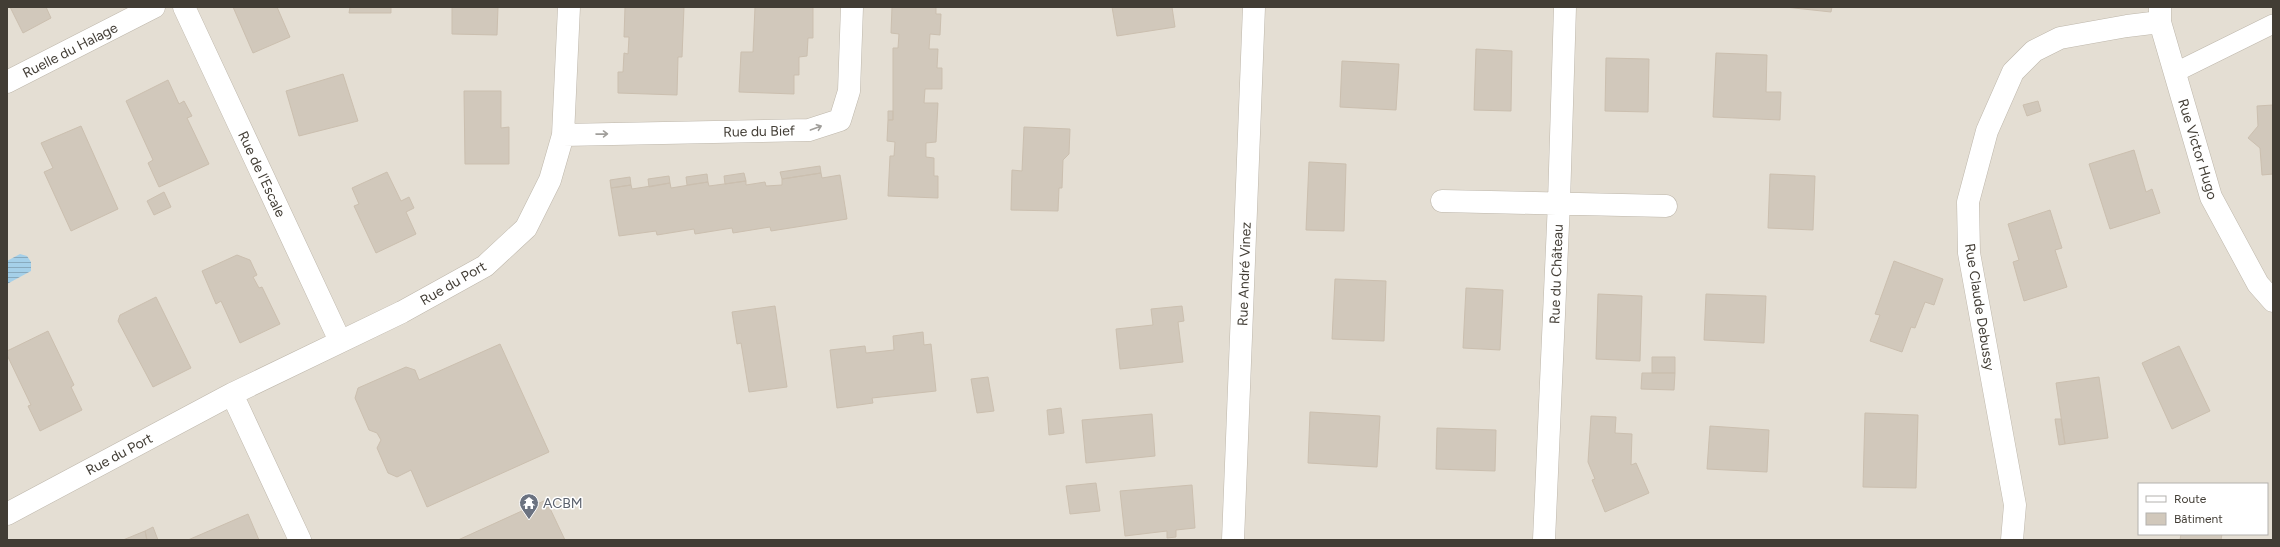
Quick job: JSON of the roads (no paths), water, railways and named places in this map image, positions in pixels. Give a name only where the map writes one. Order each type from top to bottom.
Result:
[{"type":"street","name":"Ruelle du Halage","points":[[7,82],[154,7]]},
{"type":"street","name":"Rue de l'Escale","points":[[184,7],[340,341]]},
{"type":"street","name":"Rue du Port","points":[[7,514],[232,394],[402,312],[485,266],[526,228],[550,180],[563,135],[569,7]]},
{"type":"street","name":"Rue du Bief","points":[[563,135],[809,130],[840,120],[848,91],[852,7]]},
{"type":"street","name":"Rue André Vinez","points":[[1233,540],[1254,7]]},
{"type":"street","name":"Rue du Château","points":[[1544,540],[1559,202],[1565,7]]},
{"type":"street","name":"Rue Victor Hugo","points":[[2160,14],[2211,197],[2258,284],[2273,301]]},
{"type":"street","name":"Rue Claude Debussy","points":[[2012,540],[2015,505],[1969,253],[1968,202],[1985,138],[2013,72],[2034,51],[2060,38],[2127,26],[2160,14]]},
{"type":"street","points":[[1442,201],[1559,202],[1666,206]]},
{"type":"street","points":[[232,394],[300,540]]},
{"type":"lane","points":[[2176,72],[2273,24]]},
{"type":"water","points":[[20,254],[27,256],[31,262],[31,271],[7,284],[7,261]]},
{"type":"place","name":"ACBM","points":[[529,520]]}]
